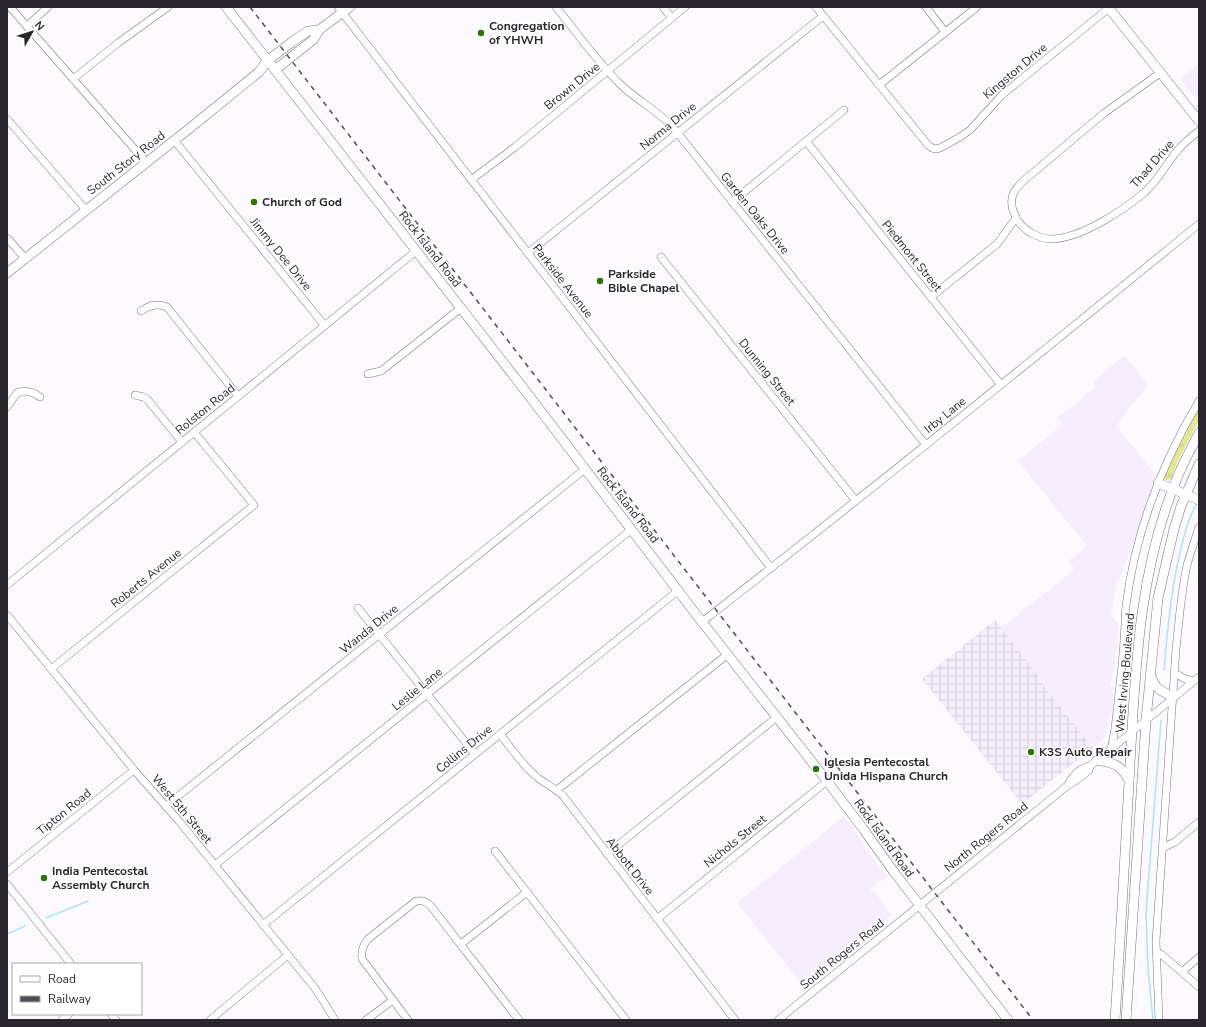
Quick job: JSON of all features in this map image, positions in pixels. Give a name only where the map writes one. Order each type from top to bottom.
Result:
[{"type":"main road","name":"Rock Island Road","points":[[226,7],[461,308],[679,590],[702,622],[827,781],[1008,1020]]},
{"type":"main road","points":[[259,72],[275,70],[314,39],[319,30],[340,10],[350,7]]},
{"type":"main road","points":[[1109,8],[1199,121]]},
{"type":"main road","name":"South Story Road","points":[[7,272],[259,72],[267,61],[308,31],[319,30]]},
{"type":"main road","name":"West Irving Boulevard","points":[[1115,1020],[1132,731],[1141,619],[1147,584],[1162,522],[1178,476],[1199,433]]},
{"type":"main road","name":"West Irving Boulevard","points":[[1126,1020],[1146,720],[1158,598],[1174,529],[1199,464]]},
{"type":"main road","points":[[1158,484],[1199,500]]},
{"type":"main road","points":[[1151,676],[1153,684],[1158,689],[1173,697]]},
{"type":"main road","points":[[1093,763],[1115,764],[1123,769],[1130,780]]},
{"type":"street","points":[[10,7],[146,162]]},
{"type":"street","points":[[27,26],[48,7]]},
{"type":"street","points":[[73,79],[118,43],[168,7]]},
{"type":"street","name":"Garden Oaks Drive","points":[[556,7],[607,71],[632,94],[662,116],[677,133],[926,445]]},
{"type":"street","points":[[662,7],[672,18]]},
{"type":"street","name":"Brown Drive","points":[[471,180],[515,147],[685,7]]},
{"type":"street","points":[[816,7],[879,85],[977,7]]},
{"type":"street","points":[[926,7],[946,32]]},
{"type":"street","name":"Kingston Drive","points":[[879,85],[928,145],[936,149],[940,148],[970,130],[1002,95],[1109,8]]},
{"type":"street","name":"Parkside Avenue","points":[[340,10],[771,568]]},
{"type":"street","name":"Norma Drive","points":[[528,253],[823,16]]},
{"type":"street","points":[[931,297],[997,244],[1016,218],[1012,209],[1012,197],[1019,185],[1104,114],[1160,73]]},
{"type":"street","points":[[732,202],[844,110]]},
{"type":"street","points":[[7,120],[86,210]]},
{"type":"street","name":"Thad Drive","points":[[1016,218],[1021,226],[1026,230],[1037,236],[1050,239],[1065,237],[1092,227],[1122,210],[1145,192],[1178,151],[1199,130]]},
{"type":"street","name":"Jimmy Dee Drive","points":[[174,140],[325,326]]},
{"type":"street","name":"Piedmont Street","points":[[806,141],[1001,385]]},
{"type":"street","name":"Irby Lane","points":[[702,622],[1101,305],[1199,224]]},
{"type":"street","points":[[7,238],[25,258]]},
{"type":"street","name":"Rolston Road","points":[[7,585],[416,251]]},
{"type":"street","name":"Dunning Street","points":[[661,257],[856,501]]},
{"type":"street","points":[[141,311],[148,306],[156,304],[167,307],[238,396]]},
{"type":"street","points":[[368,374],[381,371],[461,308]]},
{"type":"street","points":[[7,407],[22,391],[29,391],[40,397]]},
{"type":"street","points":[[135,395],[143,396],[147,399],[182,442]]},
{"type":"street","name":"West Irving Boulevard","points":[[1111,749],[1120,682],[1126,607],[1130,581],[1142,531],[1158,484],[1199,401]]},
{"type":"street","name":"Roberts Avenue","points":[[51,668],[254,505],[194,432]]},
{"type":"street","name":"Wanda Drive","points":[[166,806],[585,469]]},
{"type":"street","points":[[1159,1020],[1157,952],[1162,848],[1173,697],[1181,603],[1187,566],[1199,527]]},
{"type":"street","name":"Leslie Lane","points":[[215,866],[632,529]]},
{"type":"street","name":"Collins Drive","points":[[263,925],[679,590]]},
{"type":"street","points":[[358,608],[475,754]]},
{"type":"street","name":"West 5th Street","points":[[8,617],[263,925],[322,999],[335,1020]]},
{"type":"street","points":[[557,790],[728,654]]},
{"type":"street","points":[[1175,673],[1185,679],[1196,679]]},
{"type":"street","name":"North Rogers Road","points":[[920,905],[1067,786],[1070,779],[1076,773],[1093,763],[1111,749],[1196,679]]},
{"type":"street","points":[[607,854],[777,717]]},
{"type":"street","name":"Abbott Drive","points":[[500,734],[524,765],[538,778],[557,790],[564,797],[735,1020]]},
{"type":"street","name":"Tipton Road","points":[[7,872],[134,770]]},
{"type":"street","name":"Nichols Street","points":[[657,919],[827,781]]},
{"type":"street","points":[[1162,848],[1175,842],[1199,822]]},
{"type":"street","points":[[495,851],[626,1020]]},
{"type":"street","points":[[7,884],[70,963]]},
{"type":"street","points":[[460,944],[527,892]]},
{"type":"street","points":[[408,1020],[362,959],[362,954],[363,948],[368,939],[416,901],[422,900],[430,905],[519,1020]]},
{"type":"street","name":"South Rogers Road","points":[[778,1020],[920,905]]},
{"type":"street","points":[[1157,952],[1199,987]]},
{"type":"street","points":[[210,1020],[219,1017],[288,956]]},
{"type":"street","points":[[1182,972],[1199,957]]},
{"type":"street","points":[[366,1020],[393,1000]]},
{"type":"shaded area","points":[[1199,64],[1199,102],[1180,79]]},
{"type":"shaded area","points":[[1124,355],[1148,385],[1116,425],[1156,476],[1137,534],[1117,584],[1111,615],[1119,625],[1115,661],[1110,685],[1114,687],[1111,716],[1109,716],[1107,732],[1103,740],[1093,748],[1001,628],[1075,569],[1068,561],[1087,546],[1018,461],[1062,425],[1057,418],[1096,387],[1093,382]]},
{"type":"shaded area","points":[[995,620],[1093,748],[1022,804],[922,679]]},
{"type":"shaded area","points":[[844,816],[874,860],[888,876],[870,889],[875,893],[892,915],[804,987],[737,903]]},
{"type":"green space","points":[[1199,407],[1199,420],[1178,461],[1171,479],[1165,480],[1164,477],[1180,442]]},
{"type":"waterway","points":[[1164,670],[1169,618],[1177,567],[1188,522],[1196,504]]},
{"type":"waterway","points":[[1153,1020],[1148,969],[1146,913],[1161,720]]},
{"type":"waterway","points":[[46,918],[88,901]]},
{"type":"waterway","points":[[7,934],[25,926]]},
{"type":"railway","points":[[250,7],[1033,1020]]},
{"type":"place","name":"Congregation of YHWH","points":[[481,33]]},
{"type":"place","name":"Church of God","points":[[254,202]]},
{"type":"place","name":"Parkside Bible Chapel","points":[[600,281]]},
{"type":"place","name":"K3S Auto Repair","points":[[1031,752]]},
{"type":"place","name":"Iglesia Pentecostal Unida Hispana Church","points":[[816,769]]},
{"type":"place","name":"India Pentecostal Assembly Church","points":[[44,878]]}]
